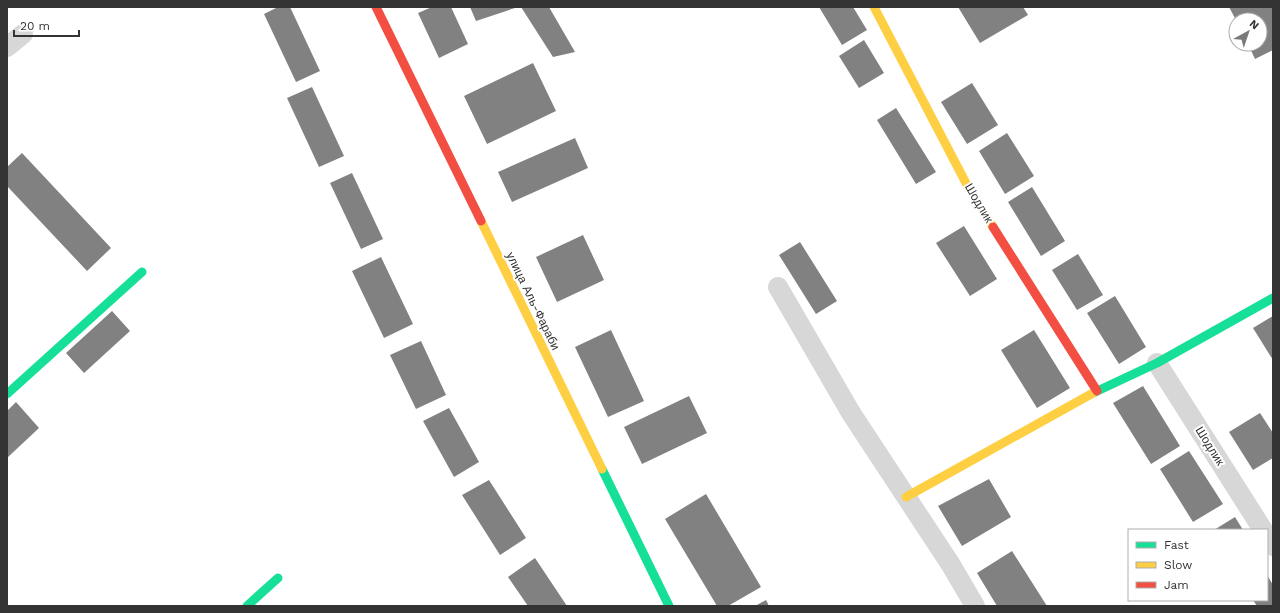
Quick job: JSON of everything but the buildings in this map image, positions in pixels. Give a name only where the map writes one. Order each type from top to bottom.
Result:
[{"type":"street","name":"улица Аль-Фараби","points":[[377,7],[669,606]]},
{"type":"street","name":"Шодлик","points":[[874,7],[968,186],[1097,391]]},
{"type":"street","points":[[7,47],[23,34]]},
{"type":"street","points":[[7,394],[142,272]]},
{"type":"street","points":[[778,287],[851,414],[951,565],[975,606]]},
{"type":"street","points":[[906,497],[1097,391],[1157,363],[1273,298]]},
{"type":"street","name":"Шодлик","points":[[1157,363],[1262,529]]},
{"type":"street","points":[[247,606],[278,578]]},
{"type":"traffic: fast","points":[[7,394],[142,272]]},
{"type":"traffic: fast","points":[[1093,393],[1157,363],[1273,298]]},
{"type":"traffic: fast","points":[[602,469],[669,606]]},
{"type":"traffic: fast","points":[[247,606],[278,578]]},
{"type":"traffic: slow","points":[[874,7],[968,187],[993,227]]},
{"type":"traffic: slow","points":[[481,221],[602,469]]},
{"type":"traffic: slow","points":[[906,497],[1093,393]]},
{"type":"traffic: jam","points":[[376,7],[481,221]]},
{"type":"traffic: jam","points":[[993,227],[1097,391]]}]
